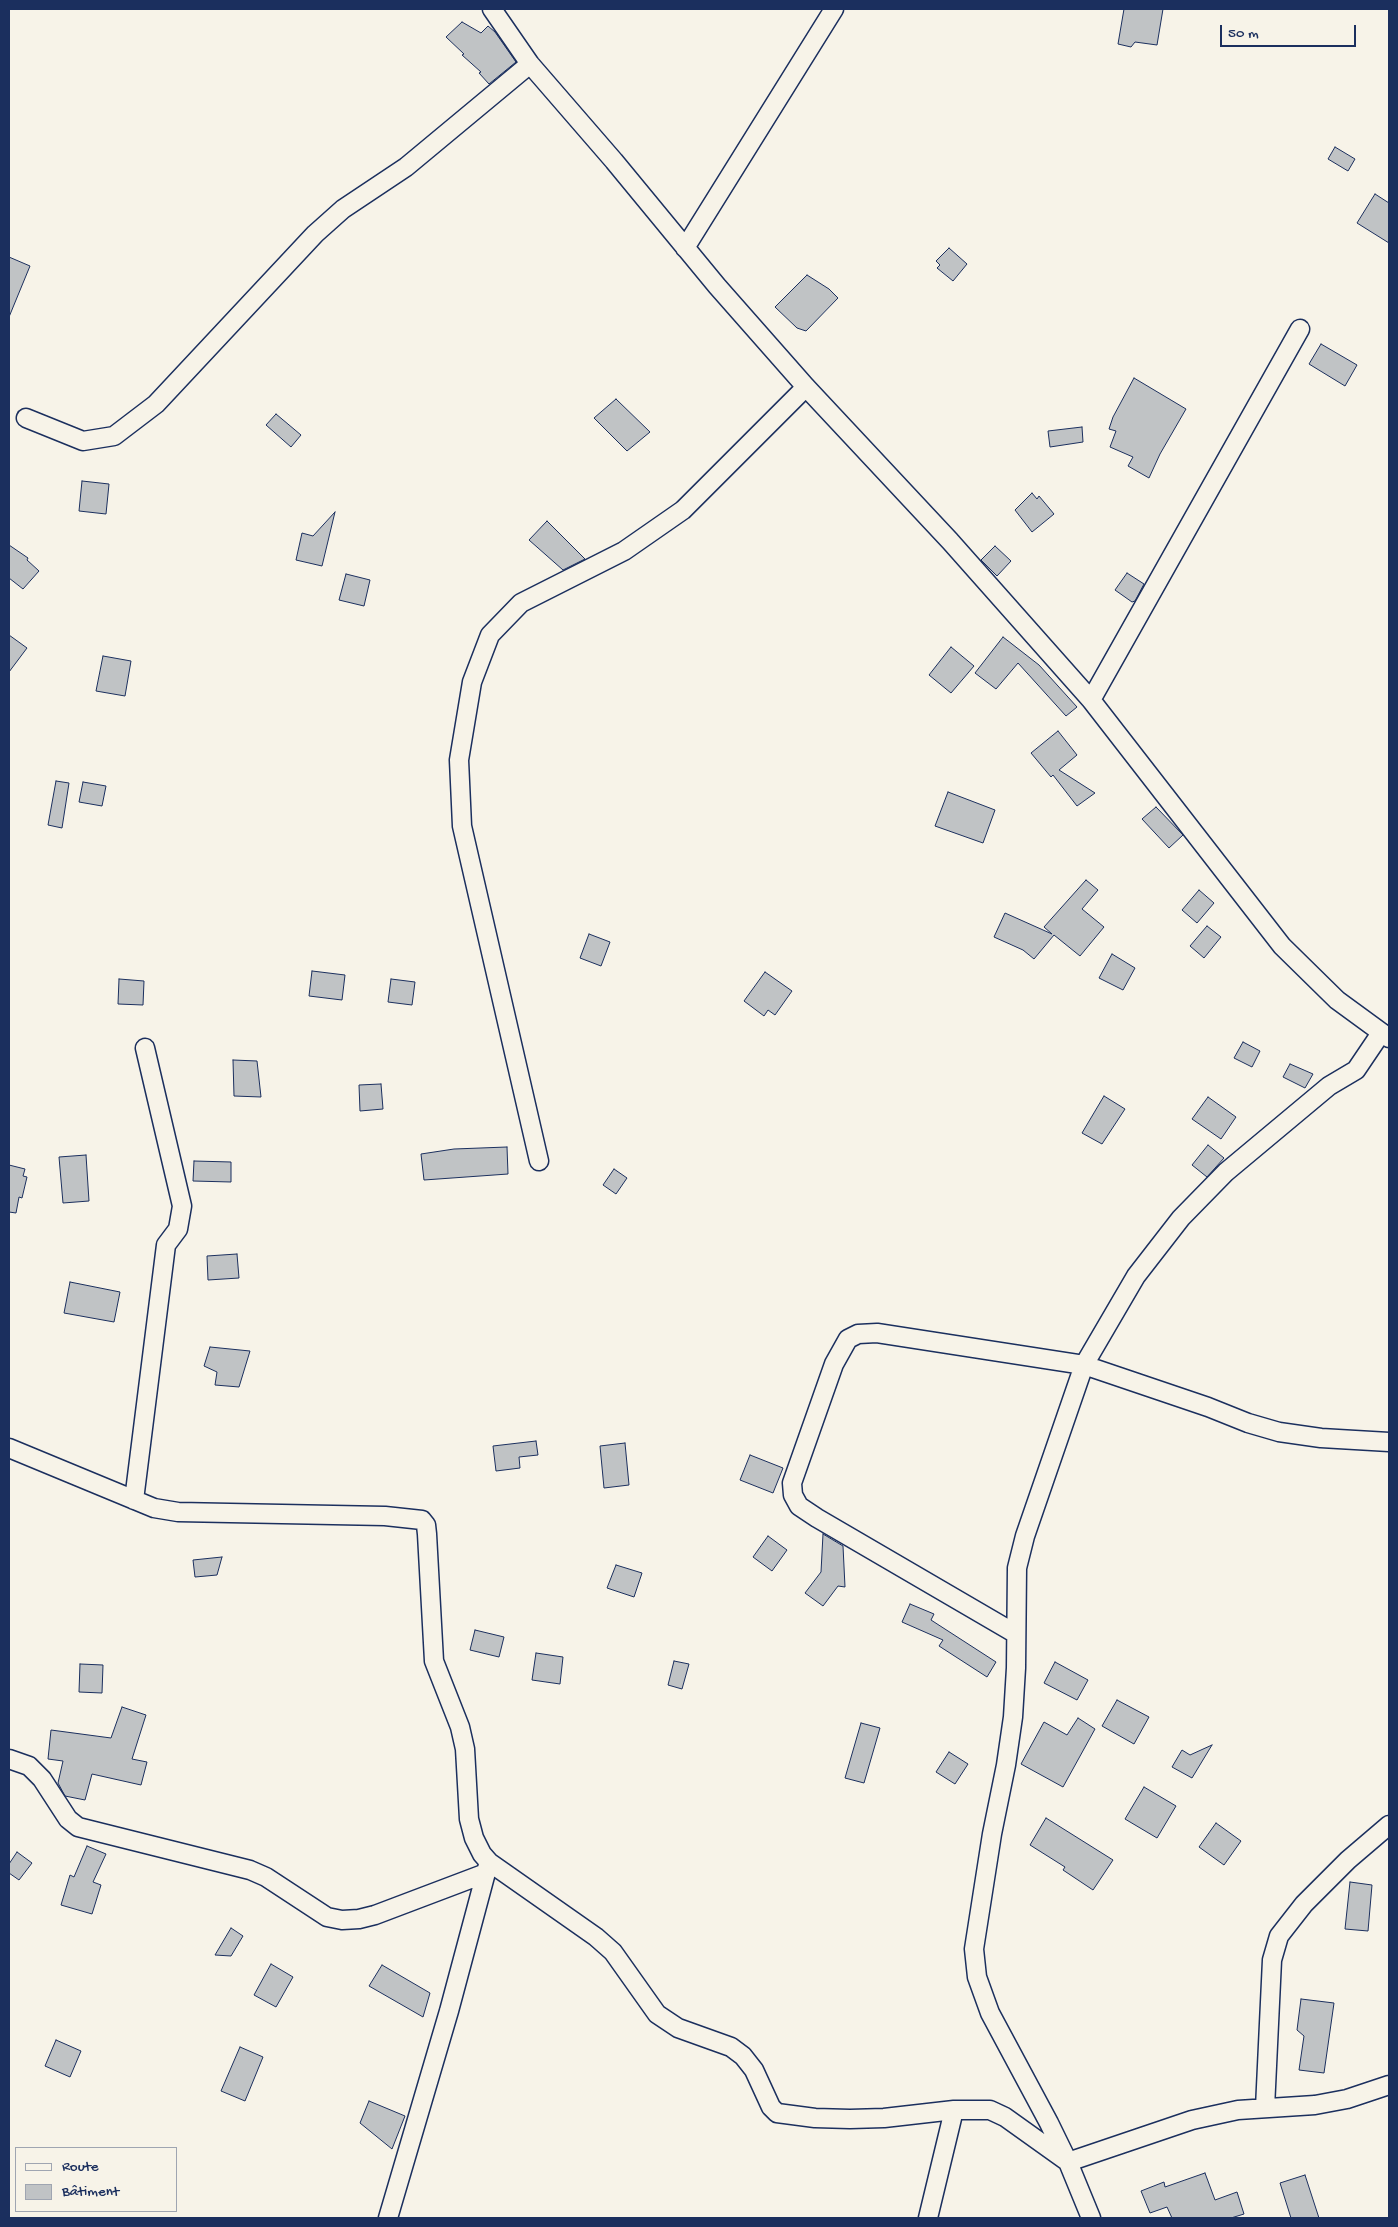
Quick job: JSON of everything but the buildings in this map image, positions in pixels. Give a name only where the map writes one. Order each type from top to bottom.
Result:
[{"type":"street","points":[[492,9],[530,64],[806,388],[950,541],[1091,700],[1282,946],[1337,1000],[1385,1036],[1356,1070],[1329,1086],[1226,1172],[1181,1218],[1136,1276],[1084,1365],[1025,1536],[1017,1568],[1016,1678],[1006,1765],[992,1834],[974,1949],[977,1977],[990,2013],[1018,2062],[1068,2162],[1091,2218]]},
{"type":"street","points":[[685,248],[834,9]]},
{"type":"street","points":[[26,418],[82,441],[114,436],[156,404],[315,234],[343,209],[406,167],[530,64]]},
{"type":"street","points":[[1091,700],[1300,329]]},
{"type":"street","points":[[539,1161],[462,826],[460,760],[472,682],[490,635],[521,603],[624,550],[683,510],[806,388]]},
{"type":"street","points":[[134,1500],[166,1245],[178,1229],[182,1206],[145,1048]]},
{"type":"street","points":[[1016,1634],[799,1506],[793,1495],[792,1483],[834,1364],[848,1339],[858,1334],[877,1333],[1084,1365],[1208,1407],[1248,1423],[1279,1432],[1320,1438],[1389,1442]]},
{"type":"street","points":[[9,1448],[154,1508],[178,1512],[385,1516],[422,1520],[426,1525],[434,1660],[460,1727],[465,1749],[469,1819],[474,1838],[487,1868],[449,2011],[388,2218]]},
{"type":"street","points":[[9,1759],[29,1766],[42,1779],[68,1819],[78,1827],[250,1870],[266,1877],[315,1911],[328,1917],[350,1919],[375,1914],[487,1868]]},
{"type":"street","points":[[1265,2108],[1272,1960],[1279,1936],[1304,1904],[1389,1825]]},
{"type":"street","points":[[487,1868],[607,1947],[626,1969],[657,2014],[678,2028],[731,2047],[743,2056],[754,2070],[771,2108],[777,2113],[815,2118],[850,2119],[884,2118],[954,2110],[990,2110],[1005,2116],[1068,2162]]},
{"type":"street","points":[[1068,2162],[1192,2120],[1265,2108],[1315,2105],[1348,2099],[1389,2085]]},
{"type":"street","points":[[928,2218],[954,2110]]}]
